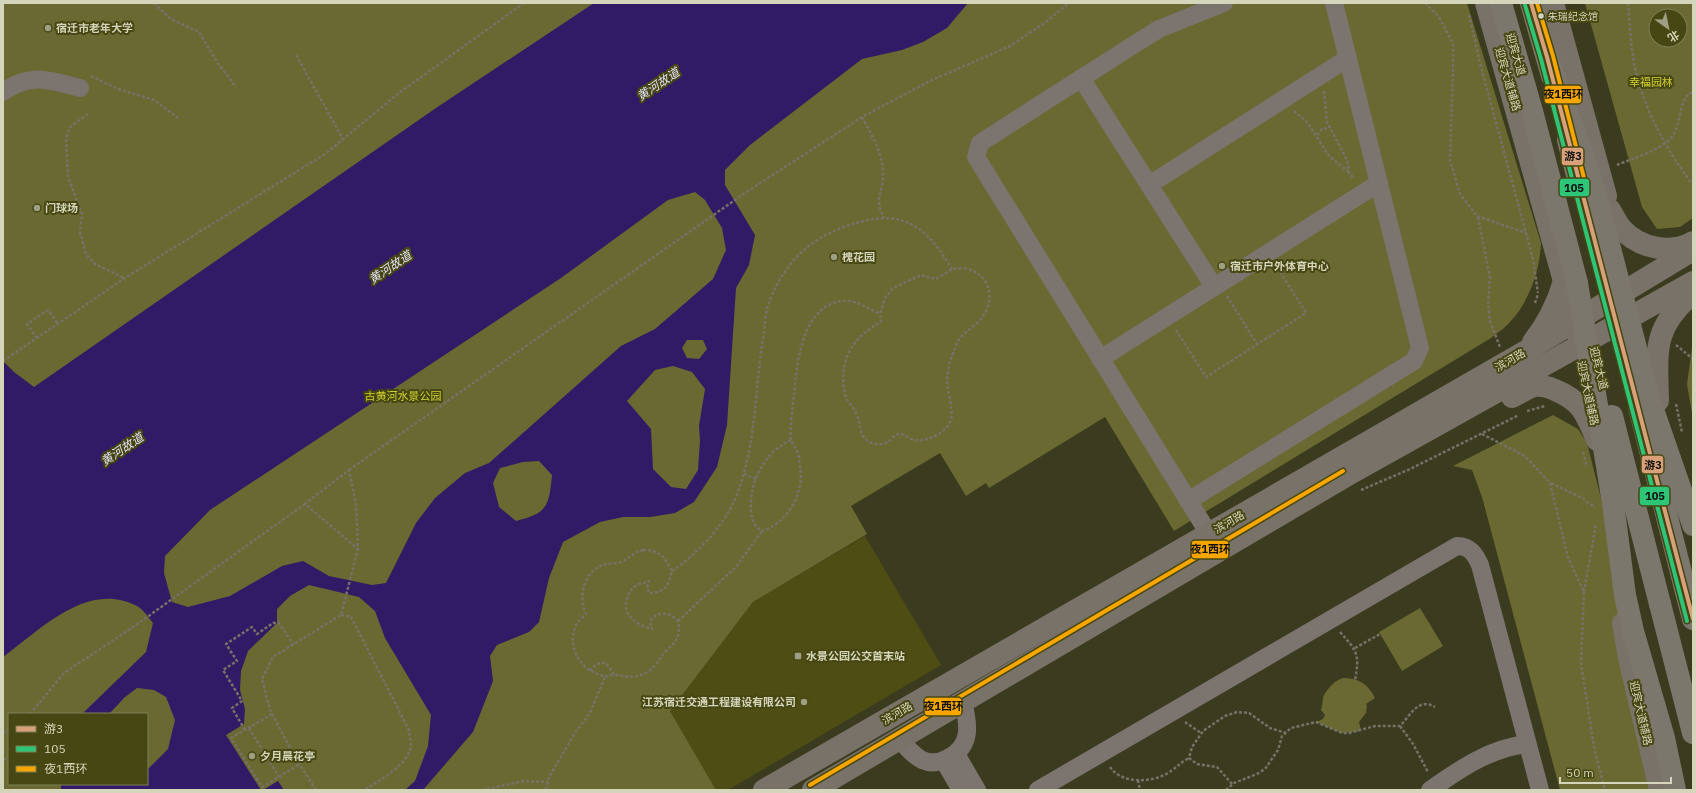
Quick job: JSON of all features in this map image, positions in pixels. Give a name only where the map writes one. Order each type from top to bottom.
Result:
[{"type":"highway","name":"迎宾大道","points":[[1501,3],[1532,111],[1571,282],[1693,733]]},
{"type":"highway","points":[[1531,3],[1547,57],[1693,619]]},
{"type":"highway","points":[[1547,57],[1600,206],[1649,398],[1693,525]]},
{"type":"highway","points":[[1571,282],[1613,503],[1625,595],[1633,631],[1664,738],[1676,790]]},
{"type":"main road","name":"迎宾大道辅路","points":[[1486,3],[1571,282],[1573,322],[1597,440],[1629,658],[1660,790]]},
{"type":"main road","points":[[1553,3],[1630,288],[1666,399],[1693,503]]},
{"type":"main road","points":[[1610,210],[1622,229],[1641,243],[1671,250],[1686,246],[1693,242]]},
{"type":"main road","name":"滨河路","points":[[764,790],[1526,350],[1693,250]]},
{"type":"main road","points":[[1526,350],[1546,325],[1558,301],[1571,282]]},
{"type":"main road","name":"滨河路","points":[[813,790],[1302,502],[1693,282]]},
{"type":"main road","points":[[1666,399],[1657,346],[1660,335],[1672,313],[1693,293]]},
{"type":"main road","points":[[1302,502],[1446,428],[1535,386],[1549,387],[1577,401],[1587,417],[1597,440]]},
{"type":"lane","points":[[1209,534],[976,157],[980,143],[1159,29],[1224,3]]},
{"type":"lane","points":[[1188,501],[1414,361],[1420,348],[1334,3]]},
{"type":"lane","points":[[1149,185],[1348,58]]},
{"type":"lane","points":[[1081,78],[1149,185],[1216,286]]},
{"type":"lane","points":[[3,92],[26,79],[85,82]]},
{"type":"lane","points":[[1100,359],[1379,183]]},
{"type":"lane","points":[[1038,790],[1450,548],[1463,546],[1470,549],[1476,555],[1480,565],[1540,790]]},
{"type":"lane","points":[[900,739],[912,753],[921,760],[932,764],[950,757],[966,738],[968,728],[963,702]]},
{"type":"lane","points":[[1433,788],[1474,761],[1513,746],[1527,744]]},
{"type":"lane","points":[[950,757],[961,790]]},
{"type":"lane","points":[[950,757],[978,790]]},
{"type":"path","points":[[154,3],[171,19],[199,32],[217,62],[236,87]]},
{"type":"path","points":[[3,361],[125,278],[325,154],[399,93],[524,3]]},
{"type":"path","points":[[31,713],[64,673],[136,625],[305,504],[349,470],[702,222],[862,117],[930,81],[1010,46],[1043,24],[1069,3]]},
{"type":"path","points":[[1425,3],[1439,17],[1453,44],[1454,72],[1450,160],[1460,194],[1477,216],[1490,278],[1488,304],[1490,320],[1501,348]]},
{"type":"path","points":[[1628,3],[1636,75],[1650,113],[1665,144],[1693,185]]},
{"type":"path","points":[[296,55],[343,139]]},
{"type":"path","points":[[1322,74],[1327,122],[1347,160],[1349,172]]},
{"type":"path","points":[[85,82],[118,89],[154,100],[178,118]]},
{"type":"path","points":[[1617,165],[1665,144],[1674,133],[1683,100],[1690,93],[1693,93]]},
{"type":"path","points":[[1280,101],[1308,122],[1329,156],[1349,172],[1363,193]]},
{"type":"path","points":[[88,114],[70,127],[66,140],[68,177],[82,214],[80,232],[86,254],[95,264],[125,278]]},
{"type":"path","points":[[862,117],[875,140],[882,160],[883,177],[878,206],[885,219]]},
{"type":"path","points":[[1317,135],[1322,129],[1329,128]]},
{"type":"path","points":[[1615,158],[1619,172]]},
{"type":"path","points":[[1477,216],[1526,233]]},
{"type":"path","points":[[590,671],[596,664],[601,662],[606,663],[614,674],[626,678],[635,677],[656,666],[664,652],[674,645],[679,634],[678,621],[672,615],[663,613],[656,615],[650,622],[652,629],[640,626],[632,620],[627,612],[628,597],[634,587],[649,581],[647,588],[649,593],[659,592],[668,585],[672,571],[684,563],[710,539],[735,500],[754,431],[761,350],[769,301],[783,273],[796,256],[812,242],[828,232],[850,224],[877,218],[900,221],[918,227],[937,245],[952,269]]},
{"type":"path","points":[[1168,316],[1206,377],[1306,313],[1268,253]]},
{"type":"path","points":[[952,269],[974,270],[984,277],[989,288],[988,302],[982,318],[960,338],[954,349],[947,372],[951,416],[947,427],[934,437],[912,439],[904,434],[897,434],[887,442],[876,445],[866,440],[859,429],[857,414],[849,404],[845,394],[844,377],[847,354],[868,329],[881,322],[880,314],[885,298],[893,288],[920,275],[936,279],[952,269]]},
{"type":"path","points":[[1216,286],[1257,344]]},
{"type":"path","points":[[678,621],[736,567],[762,531],[772,527],[786,515],[798,492],[801,468],[797,451],[791,440],[795,383],[806,331],[814,316],[825,307],[839,302],[851,301],[880,314]]},
{"type":"path","points":[[37,338],[27,324],[48,310],[58,324]]},
{"type":"path","points":[[1675,344],[1693,358]]},
{"type":"path","points":[[1666,399],[1682,434]]},
{"type":"path","points":[[1354,493],[1408,470],[1525,412],[1549,406]]},
{"type":"path","points":[[1482,434],[1525,456],[1550,483],[1584,499],[1599,510]]},
{"type":"path","points":[[762,531],[754,524],[752,517],[753,486],[762,467],[774,451],[791,440]]},
{"type":"path","points":[[316,790],[272,714],[262,680],[273,657],[341,615],[358,549],[356,504],[349,470]]},
{"type":"path","points":[[743,474],[756,479]]},
{"type":"path","points":[[1550,483],[1568,558],[1584,592]]},
{"type":"path","points":[[305,504],[358,549]]},
{"type":"path","points":[[1597,517],[1584,592],[1581,663],[1594,747],[1606,790]]},
{"type":"path","points":[[614,674],[605,677],[590,671],[581,664],[574,651],[572,639],[576,625],[586,614],[582,604],[582,594],[585,584],[592,572],[603,565],[622,562],[634,552],[643,550],[654,550],[660,554],[665,558],[672,571]]},
{"type":"path","points":[[341,615],[351,617],[409,730],[411,747],[401,764],[378,782],[364,790]]},
{"type":"path","points":[[1330,619],[1355,648],[1359,662],[1355,680]]},
{"type":"path","points":[[245,730],[232,708],[242,701],[223,670],[237,661],[226,644],[252,627],[257,634],[273,623],[279,623],[293,644]]},
{"type":"path","points":[[1355,648],[1380,634]]},
{"type":"path","points":[[546,790],[548,782],[568,744],[590,713],[605,677]]},
{"type":"path","points":[[1400,726],[1416,706],[1423,704],[1435,707]]},
{"type":"path","points":[[1101,754],[1117,774],[1138,780],[1163,776],[1189,758],[1192,747],[1203,731],[1226,716],[1237,712],[1249,713],[1270,728],[1286,733]]},
{"type":"path","points":[[272,714],[231,738],[262,787],[300,764]]},
{"type":"path","points":[[1226,790],[1232,784],[1265,769],[1278,750],[1282,736],[1291,728],[1316,722],[1342,733],[1348,733],[1375,726],[1400,726]]},
{"type":"path","points":[[1400,726],[1421,757],[1433,788]]},
{"type":"path","points":[[249,728],[279,777]]},
{"type":"path","points":[[1189,758],[1197,764],[1217,767],[1232,784]]},
{"type":"path","points":[[1138,780],[1140,790]]},
{"type":"path","points":[[482,790],[524,781],[548,782]]},
{"type":"shaded area","points":[[865,536],[941,665],[728,790],[716,790],[670,711],[753,602]]},
{"type":"green space","name":"古黄河水景公园","points":[[3,3],[1467,3],[1541,243],[1536,275],[1528,295],[1517,314],[1508,324],[1491,338],[1174,531],[1105,417],[989,488],[986,483],[966,496],[940,453],[851,506],[867,534],[753,602],[670,711],[716,790],[3,790]]},
{"type":"green space","name":"幸福园林","points":[[1585,3],[1693,3],[1693,218],[1680,227],[1657,229],[1642,207]]},
{"type":"green space","points":[[1693,340],[1693,419],[1687,384]]},
{"type":"green space","points":[[1553,415],[1578,429],[1587,443],[1675,790],[1560,790],[1482,497],[1472,470],[1453,466]]},
{"type":"green space","points":[[1420,608],[1443,646],[1402,671],[1379,632]]},
{"type":"green space","points":[[1343,678],[1354,679],[1362,683],[1369,689],[1375,698],[1366,704],[1366,713],[1359,722],[1361,731],[1342,733],[1316,722],[1323,719],[1325,715],[1321,710],[1324,695],[1332,685]]},
{"type":"water","name":"黄河故道","points":[[594,3],[968,3],[947,28],[923,42],[902,50],[862,59],[750,145],[725,170],[725,185],[755,235],[749,265],[736,288],[727,425],[717,467],[694,502],[675,513],[650,517],[623,517],[600,522],[563,542],[549,578],[539,622],[529,632],[497,645],[490,656],[493,681],[473,732],[423,790],[405,790],[415,781],[428,746],[431,715],[385,638],[375,611],[359,597],[309,585],[290,596],[277,609],[277,623],[248,651],[241,671],[240,690],[245,709],[244,724],[226,735],[261,790],[61,790],[61,785],[148,785],[148,769],[168,749],[175,720],[166,697],[154,690],[137,688],[125,697],[110,713],[83,713],[146,652],[153,623],[144,611],[137,606],[118,600],[100,599],[82,604],[48,622],[3,657],[3,361],[14,372],[34,387],[436,108]],"holes":[[[695,192],[705,200],[722,228],[726,250],[713,279],[655,329],[621,346],[489,463],[465,473],[435,498],[416,523],[386,583],[372,585],[329,576],[303,561],[282,566],[230,596],[188,607],[172,602],[164,573],[165,556],[210,510],[561,278],[668,200]],[[687,340],[703,340],[707,349],[699,359],[687,358],[682,348]],[[673,366],[692,372],[705,389],[699,426],[700,441],[698,470],[686,489],[671,487],[653,469],[651,429],[627,401],[655,370]],[[539,461],[552,475],[548,501],[545,507],[535,515],[516,521],[499,507],[493,483],[500,468],[523,462]]]},
{"type":"water","points":[[278,781],[284,790],[263,790]]},
{"type":"transit line","name":"游3","points":[[1531,3],[1547,57],[1693,619]]},
{"type":"transit line","name":"夜1西环","points":[[1537,3],[1553,56],[1586,186]]},
{"type":"transit line","name":"105","points":[[1525,5],[1541,59],[1687,621]]},
{"type":"transit line","name":"夜1西环","points":[[810,785],[1343,471]]},
{"type":"place","name":"朱瑞纪念馆","points":[[1541,16]]},
{"type":"place","name":"宿迁市老年大学","points":[[48,28]]},
{"type":"place","name":"门球场","points":[[37,208]]},
{"type":"place","name":"槐花园","points":[[834,257]]},
{"type":"place","name":"宿迁市户外体育中心","points":[[1222,266]]},
{"type":"place","name":"水景公园公交首末站","points":[[798,656]]},
{"type":"place","name":"江苏宿迁交通工程建设有限公司","points":[[804,702]]},
{"type":"place","name":"夕月晨花亭","points":[[252,756]]}]
